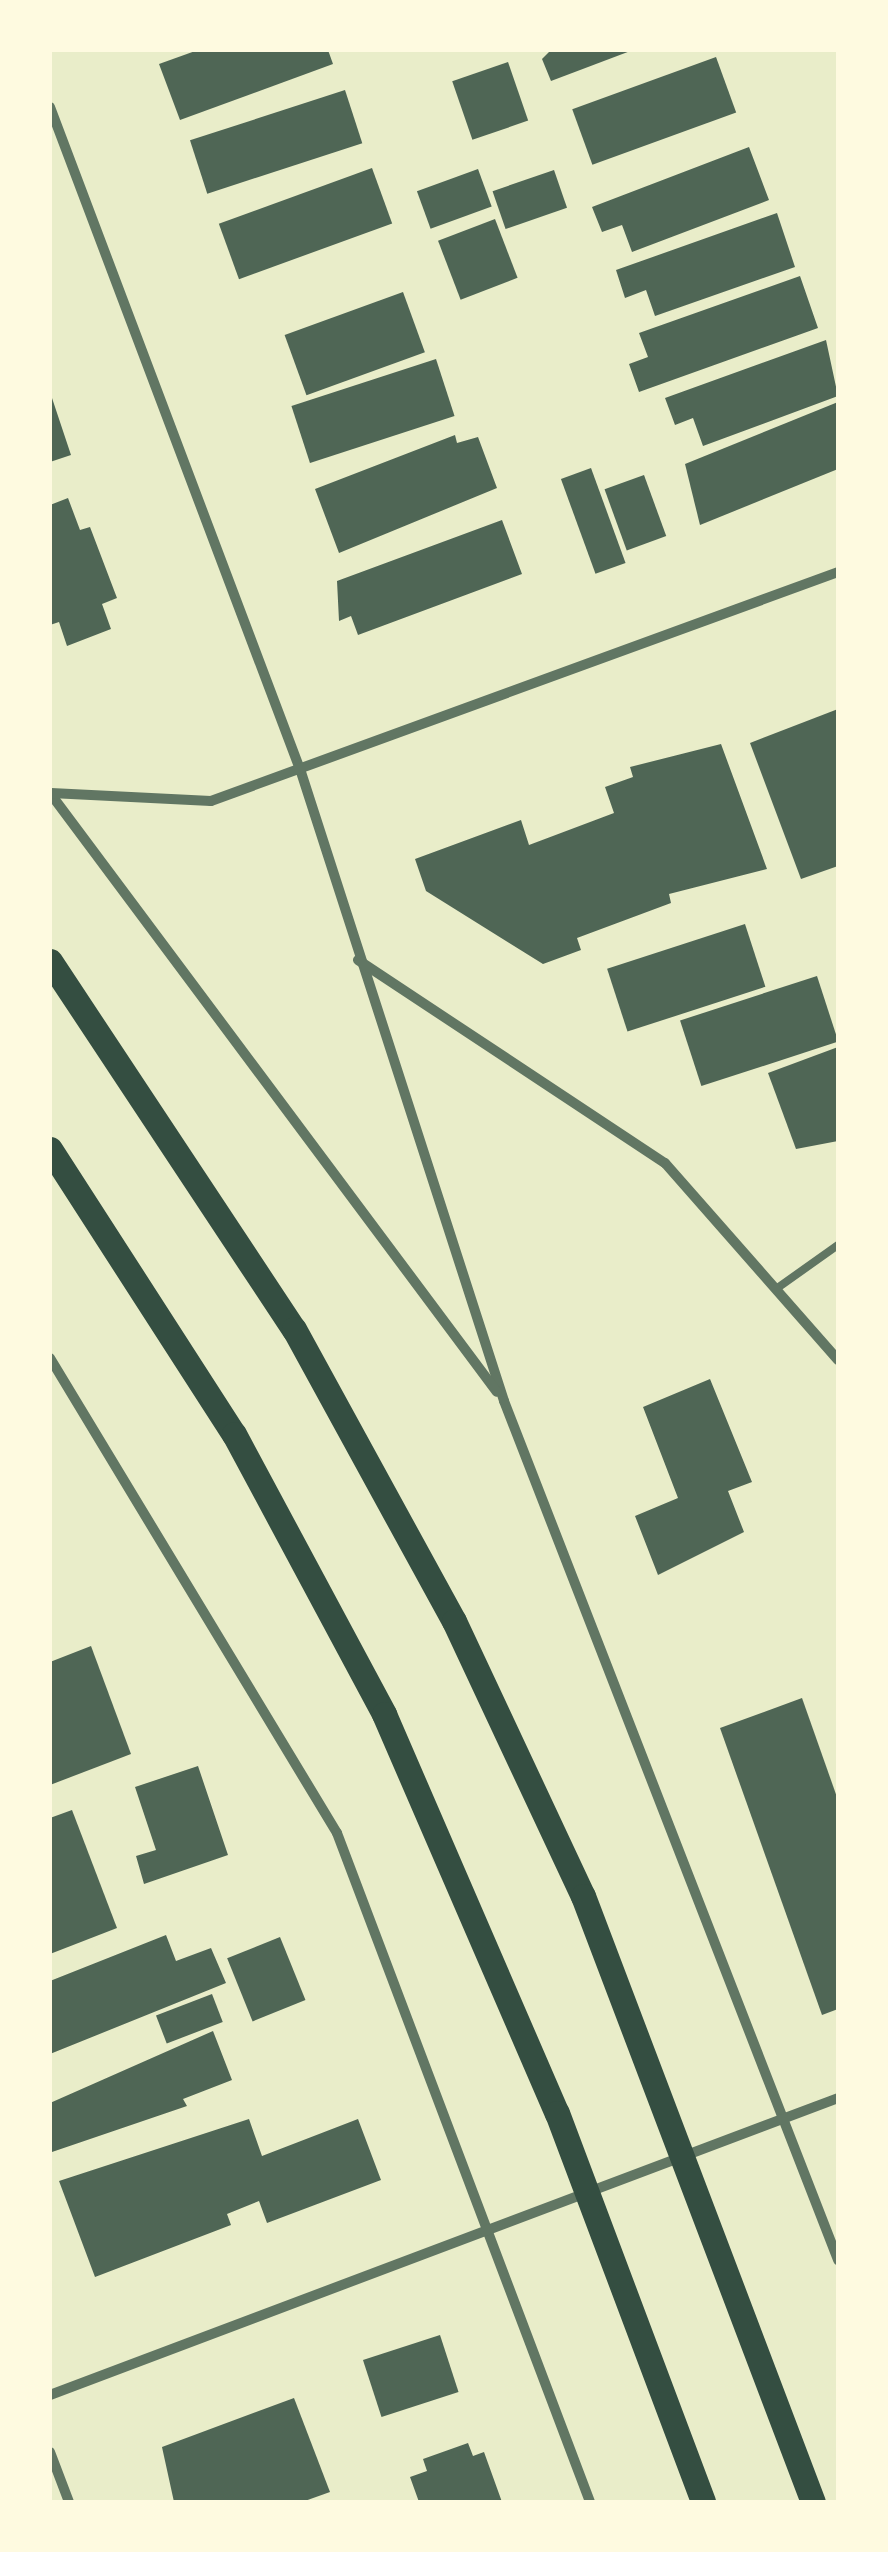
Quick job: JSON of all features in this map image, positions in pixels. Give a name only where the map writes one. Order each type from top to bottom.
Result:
[{"type":"main road","points":[[50,962],[284,1313],[454,1621],[583,1896],[813,2502]]},
{"type":"main road","points":[[50,1149],[234,1434],[332,1612],[449,1854],[590,2194],[703,2502]]},
{"type":"street","points":[[50,107],[301,772],[358,959],[504,1401],[838,2260]]},
{"type":"street","points":[[50,793],[211,801],[301,772],[838,572]]},
{"type":"street","points":[[50,793],[504,1401]]},
{"type":"street","points":[[358,959],[665,1163],[838,1360]]},
{"type":"street","points":[[50,1358],[337,1832],[590,2502]]},
{"type":"street","points":[[50,2394],[838,2098]]},
{"type":"street","points":[[50,2452],[69,2502]]},
{"type":"lane","points":[[776,1290],[838,1245]]},
{"type":"building","points":[[198,50],[328,50],[333,64],[180,120],[159,64]]},
{"type":"building","points":[[551,50],[633,50],[551,81],[542,59]]},
{"type":"building","points":[[716,57],[736,112],[592,165],[572,109]]},
{"type":"building","points":[[508,62],[528,121],[472,140],[452,81]]},
{"type":"building","points":[[345,90],[362,143],[207,194],[190,140]]},
{"type":"building","points":[[749,147],[769,200],[632,252],[622,225],[602,232],[592,207]]},
{"type":"building","points":[[372,168],[392,223],[239,279],[219,224]]},
{"type":"building","points":[[478,169],[492,207],[431,229],[417,191]]},
{"type":"building","points":[[554,170],[567,208],[506,229],[493,191]]},
{"type":"building","points":[[777,213],[795,267],[655,316],[646,290],[625,298],[616,270]]},
{"type":"building","points":[[495,219],[518,278],[461,300],[438,241]]},
{"type":"building","points":[[800,276],[818,328],[639,392],[629,364],[648,357],[639,333]]},
{"type":"building","points":[[403,292],[425,352],[306,395],[285,335]]},
{"type":"building","points":[[826,340],[838,396],[703,446],[693,418],[675,425],[665,398]]},
{"type":"building","points":[[436,359],[455,416],[310,463],[291,406]]},
{"type":"building","points":[[50,392],[71,455],[50,462]]},
{"type":"building","points":[[838,402],[838,469],[700,525],[685,464]]},
{"type":"building","points":[[455,435],[457,443],[478,437],[497,488],[339,553],[315,489]]},
{"type":"building","points":[[591,468],[626,563],[595,574],[561,479]]},
{"type":"building","points":[[644,475],[666,536],[627,550],[605,489]]},
{"type":"building","points":[[68,498],[80,530],[90,527],[117,598],[102,604],[111,629],[67,646],[59,622],[50,625],[50,505]]},
{"type":"building","points":[[502,520],[522,574],[358,635],[351,616],[339,621],[337,581]]},
{"type":"building","points":[[838,709],[838,866],[801,879],[750,743]]},
{"type":"building","points":[[721,744],[767,869],[669,894],[671,903],[577,938],[581,950],[543,964],[426,891],[415,859],[521,820],[529,845],[614,813],[605,787],[633,777],[630,767]]},
{"type":"building","points":[[745,924],[765,987],[627,1032],[607,969]]},
{"type":"building","points":[[817,976],[838,1042],[701,1086],[680,1020]]},
{"type":"building","points":[[838,1047],[838,1141],[796,1149],[768,1073]]},
{"type":"building","points":[[710,1379],[752,1482],[728,1491],[744,1532],[658,1575],[635,1516],[678,1498],[643,1407]]},
{"type":"building","points":[[91,1646],[131,1754],[50,1785],[50,1662]]},
{"type":"building","points":[[802,1698],[838,1800],[838,2009],[822,2015],[720,1728]]},
{"type":"building","points":[[198,1766],[228,1855],[144,1884],[136,1856],[156,1850],[135,1787]]},
{"type":"building","points":[[72,1810],[117,1928],[50,1954],[50,1818]]},
{"type":"building","points":[[166,1935],[176,1961],[211,1948],[226,1983],[50,2054],[50,1981]]},
{"type":"building","points":[[280,1937],[305,2000],[253,2021],[227,1958]]},
{"type":"building","points":[[212,1994],[223,2022],[167,2044],[156,2016]]},
{"type":"building","points":[[213,2031],[232,2080],[183,2099],[187,2106],[52,2152],[50,2103]]},
{"type":"building","points":[[249,2119],[262,2156],[358,2119],[381,2180],[267,2223],[259,2201],[227,2214],[231,2225],[95,2277],[59,2181]]},
{"type":"building","points":[[440,2335],[459,2392],[382,2417],[363,2360]]},
{"type":"building","points":[[294,2398],[330,2492],[302,2502],[174,2502],[162,2447]]},
{"type":"building","points":[[468,2443],[473,2456],[484,2452],[502,2502],[419,2502],[410,2477],[427,2471],[423,2459]]}]
